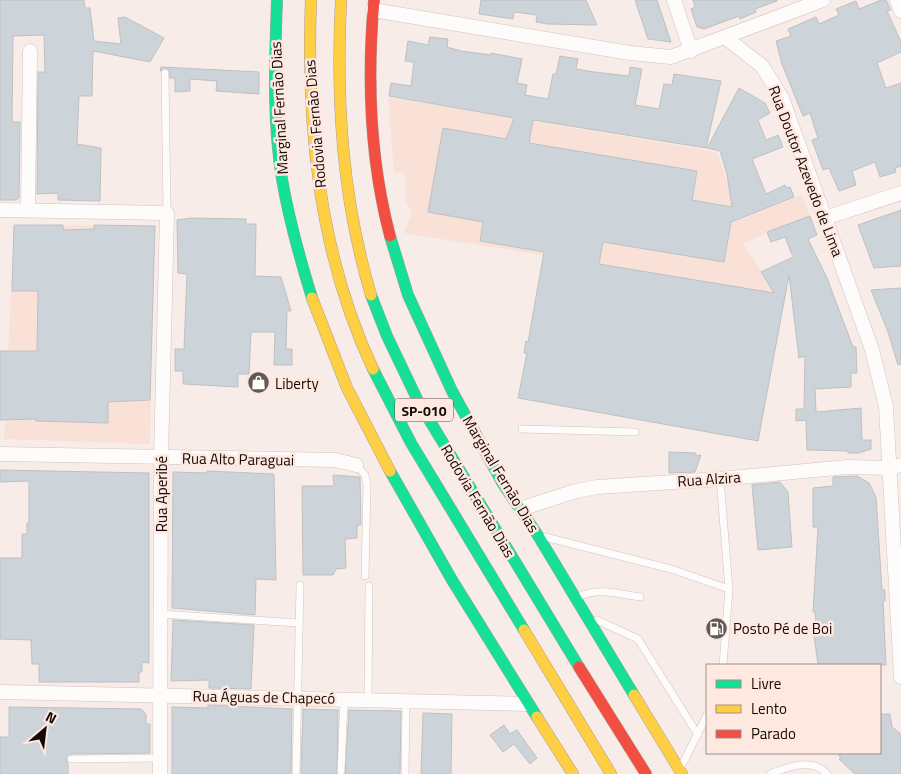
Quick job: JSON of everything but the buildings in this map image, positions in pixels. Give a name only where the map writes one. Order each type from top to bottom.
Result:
[{"type":"highway","name":"Marginal Fernão Dias","points":[[277,0],[277,112],[282,180],[300,259],[320,324],[349,396],[395,483],[527,704],[544,726],[573,774]]},
{"type":"highway","name":"Rodovia Fernão Dias","points":[[312,0],[309,94],[315,161],[326,226],[341,284],[360,339],[410,443],[611,774]]},
{"type":"highway","name":"Rodovia Fernão Dias","points":[[341,0],[337,56],[339,127],[348,196],[363,268],[383,325],[410,384],[445,448],[646,774]]},
{"type":"highway","name":"Marginal Fernão Dias","points":[[374,5],[369,53],[376,165],[390,234],[408,295],[452,391],[520,509],[681,772]]},
{"type":"street","points":[[674,0],[691,51]]},
{"type":"street","points":[[374,5],[630,53],[671,57],[726,38],[823,0]]},
{"type":"street","points":[[897,0],[901,12]]},
{"type":"street","name":"Rua Doutor Azevedo de Lima","points":[[726,38],[750,55],[769,75],[786,110],[872,350],[886,407],[896,467],[901,677]]},
{"type":"street","points":[[28,210],[30,51]]},
{"type":"street","points":[[825,218],[901,193]]},
{"type":"street","points":[[0,210],[168,214]]},
{"type":"street","name":"Rua Aperibé","points":[[160,774],[161,458],[168,214]]},
{"type":"street","name":"Rua Alto Paraguai","points":[[0,454],[335,460],[356,465]]},
{"type":"street","name":"Rua Alzira","points":[[520,509],[576,491],[597,487],[720,479],[847,467],[896,467]]},
{"type":"street","name":"Rua Águas de Chapecó","points":[[0,692],[527,704]]},
{"type":"lane","points":[[165,73],[168,214]]},
{"type":"lane","points":[[522,429],[635,432]]},
{"type":"lane","points":[[356,465],[365,475],[367,486],[365,576]]},
{"type":"lane","points":[[720,479],[729,589],[724,664]]},
{"type":"lane","points":[[537,534],[671,569],[729,589]]},
{"type":"lane","points":[[296,774],[300,585]]},
{"type":"lane","points":[[368,700],[369,586]]},
{"type":"lane","points":[[576,599],[593,591],[600,590],[640,598]]},
{"type":"lane","points":[[160,614],[298,623]]},
{"type":"lane","points":[[586,615],[638,639],[698,735]]},
{"type":"lane","points":[[341,771],[344,699]]},
{"type":"lane","points":[[405,774],[406,700]]},
{"type":"lane","points":[[681,772],[706,717]]},
{"type":"lane","points":[[71,759],[160,758]]},
{"type":"lane","points":[[770,774],[782,769],[808,765],[816,765],[827,774]]},
{"type":"shaded area","points":[[388,97],[717,152],[729,185],[736,220],[802,195],[810,216],[743,243],[779,297],[404,233],[412,212],[405,200],[405,173],[394,172]]},
{"type":"shaded area","points":[[14,225],[155,226],[150,444],[4,439]]},
{"type":"traffic: fast","points":[[277,0],[275,90],[279,157],[291,224],[312,298]]},
{"type":"traffic: fast","points":[[390,236],[408,295],[452,391],[503,484],[537,534],[634,695]]},
{"type":"traffic: fast","points":[[371,295],[387,336],[419,403],[579,667]]},
{"type":"traffic: fast","points":[[373,369],[411,443],[524,630]]},
{"type":"traffic: fast","points":[[390,471],[452,580],[537,717]]},
{"type":"traffic: slow","points":[[311,0],[311,95],[320,189],[328,235],[340,281],[373,369]]},
{"type":"traffic: slow","points":[[341,0],[340,75],[343,149],[353,222],[371,295]]},
{"type":"traffic: slow","points":[[312,298],[347,388],[390,471]]},
{"type":"traffic: slow","points":[[524,630],[611,774]]},
{"type":"traffic: slow","points":[[634,695],[682,774]]},
{"type":"traffic: slow","points":[[537,717],[573,774]]},
{"type":"traffic: jam","points":[[374,0],[371,59],[372,119],[378,178],[390,236]]},
{"type":"traffic: jam","points":[[579,667],[646,774]]},
{"type":"place","name":"Liberty","points":[[259,383]]},
{"type":"place","name":"Posto Pé de Boi","points":[[717,628]]}]
